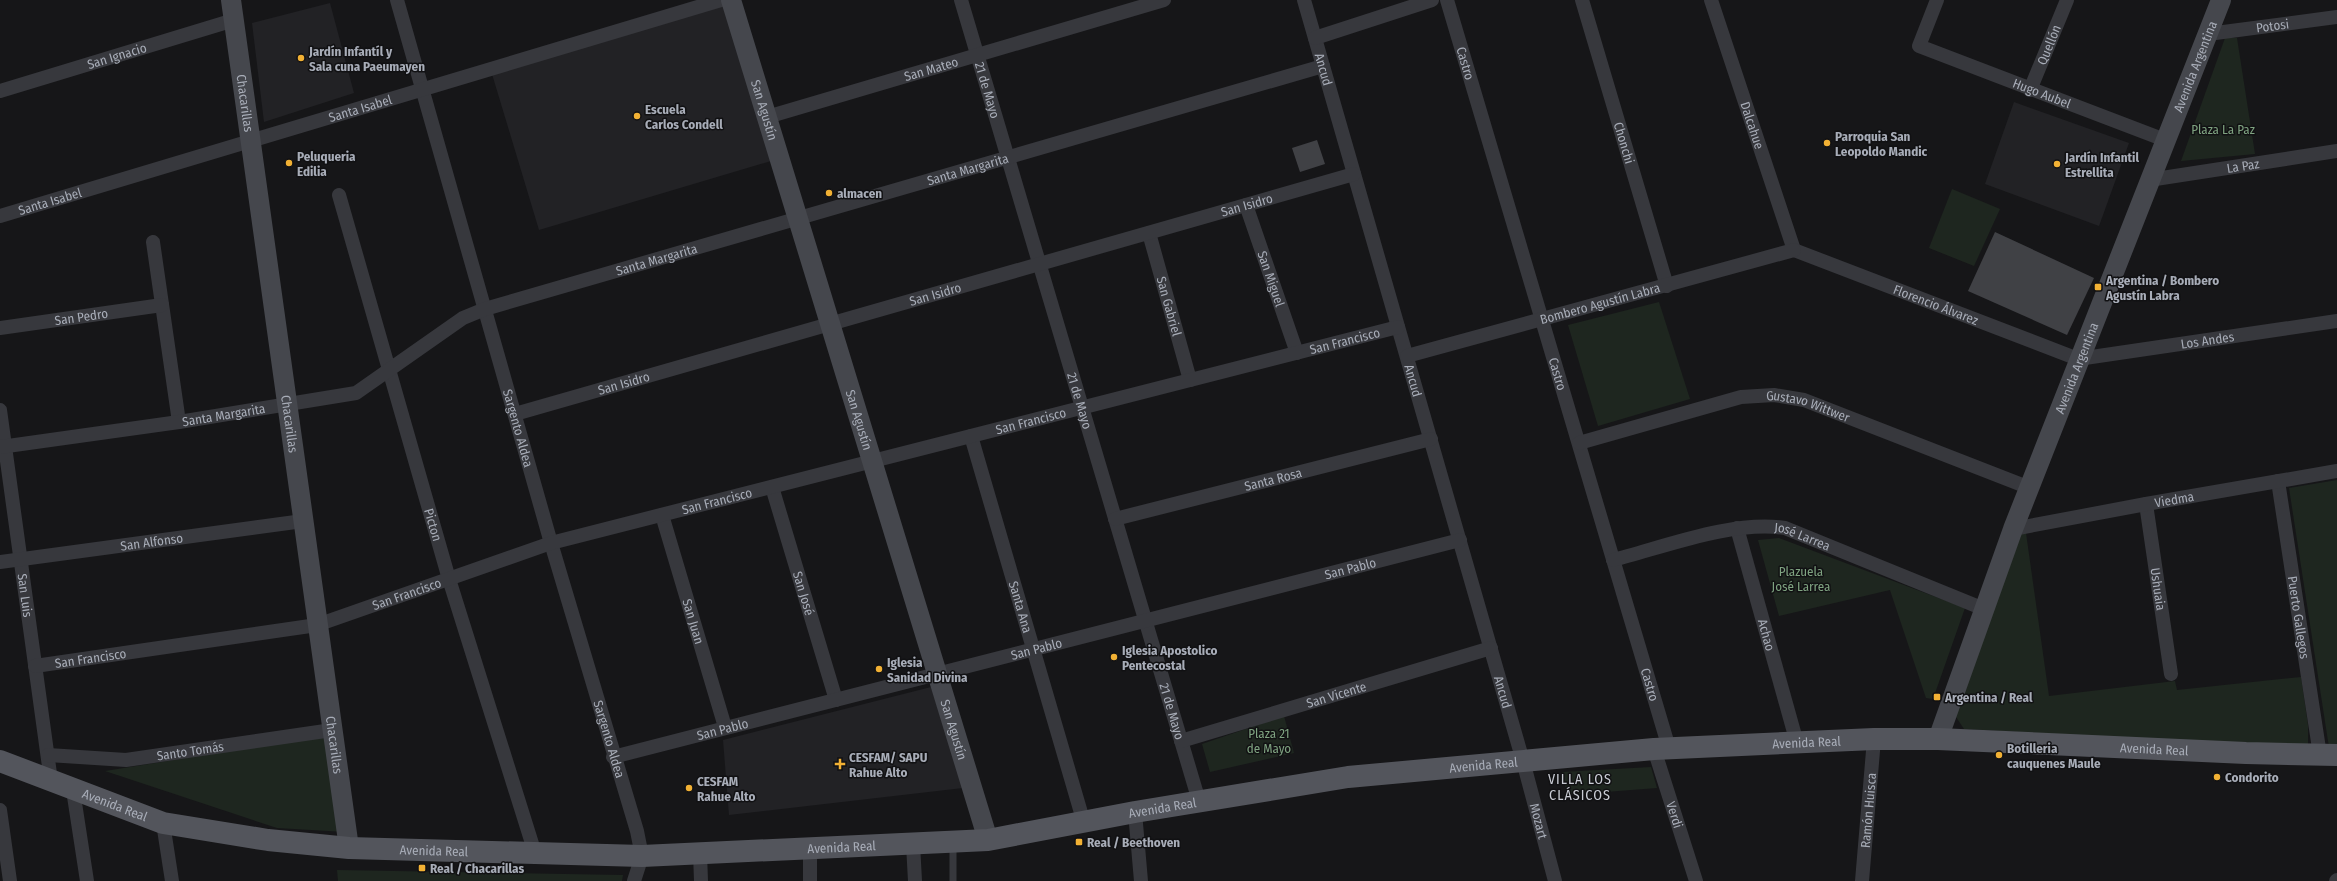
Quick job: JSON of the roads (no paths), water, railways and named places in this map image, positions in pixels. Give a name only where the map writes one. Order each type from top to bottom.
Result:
[{"type":"main road","name":"Avenida Real","points":[[0,761],[163,823],[268,840],[350,848],[642,856],[954,843],[988,840],[1084,823],[1135,812],[1348,777],[1662,748],[1874,739],[1938,738],[2246,753],[2329,755]]},
{"type":"street","name":"Chacarillas","points":[[231,0],[304,521],[317,625],[350,848]]},
{"type":"street","name":"Sargento Aldea","points":[[396,0],[613,757],[637,831],[642,856]]},
{"type":"street","name":"Santa Isabel","points":[[0,216],[422,88],[721,0]]},
{"type":"street","name":"San Agustín","points":[[732,0],[988,840]]},
{"type":"street","name":"21 de Mayo","points":[[961,0],[1199,801]]},
{"type":"street","name":"San Mateo","points":[[767,117],[1164,0]]},
{"type":"street","name":"Ancud","points":[[1304,0],[1523,761]]},
{"type":"street","points":[[1315,38],[1432,0]]},
{"type":"street","name":"Castro","points":[[1447,0],[1613,560],[1662,748]]},
{"type":"street","name":"Chonchi","points":[[1582,0],[1667,286]]},
{"type":"street","name":"Dalcahue","points":[[1712,0],[1794,250]]},
{"type":"street","name":"Hugo Aubel","points":[[1938,0],[1919,46],[2030,90],[2165,140]]},
{"type":"street","name":"Quellón","points":[[2030,90],[2067,0]]},
{"type":"street","name":"Avenida Argentina","points":[[1938,738],[2013,530],[2078,359],[2221,0]]},
{"type":"street","name":"Potosi","points":[[2208,34],[2337,17]]},
{"type":"street","name":"San Ignacio","points":[[0,91],[234,20]]},
{"type":"street","name":"Santa Margarita","points":[[3,447],[179,422],[356,393],[463,318],[485,309],[1323,66]]},
{"type":"street","name":"La Paz","points":[[2150,180],[2337,151]]},
{"type":"street","name":"San Isidro","points":[[515,414],[1354,174]]},
{"type":"street","name":"Picton","points":[[339,195],[449,579],[534,853]]},
{"type":"street","name":"San Miguel","points":[[1246,205],[1297,353]]},
{"type":"street","name":"San Gabriel","points":[[1149,233],[1190,380]]},
{"type":"street","points":[[153,242],[179,422]]},
{"type":"street","name":"Bombero Agustín Labra","points":[[1407,356],[1794,250]]},
{"type":"street","name":"Florencio Álvarez","points":[[1794,250],[2078,359]]},
{"type":"street","name":"San Pedro","points":[[0,328],[162,305]]},
{"type":"street","name":"Los Andes","points":[[2078,359],[2337,321]]},
{"type":"street","name":"San Francisco","points":[[35,666],[317,625],[551,543],[1398,327]]},
{"type":"street","name":"Gustavo Wittwer","points":[[1579,443],[1741,397],[1774,395],[1804,400],[2030,488]]},
{"type":"street","name":"San Luis","points":[[0,410],[3,447],[51,781]]},
{"type":"street","name":"Santa Ana","points":[[970,436],[1084,823]]},
{"type":"street","name":"Santa Rosa","points":[[1115,520],[1431,439]]},
{"type":"street","name":"Viedma","points":[[2013,530],[2146,504],[2337,470]]},
{"type":"street","name":"Puerto Gallegos","points":[[2278,481],[2329,755]]},
{"type":"street","name":"San José","points":[[772,487],[836,700]]},
{"type":"street","name":"Ushuaia","points":[[2146,504],[2171,674]]},
{"type":"street","name":"San Juan","points":[[662,515],[726,727]]},
{"type":"street","name":"San Alfonso","points":[[0,562],[304,521]]},
{"type":"street","name":"José Larrea","points":[[1613,560],[1737,528],[1762,526],[1785,528],[1984,609]]},
{"type":"street","name":"Achao","points":[[1737,528],[1796,743]]},
{"type":"street","name":"San Pablo","points":[[613,757],[726,727],[1033,651],[1145,620],[1460,540]]},
{"type":"street","name":"San Vicente","points":[[1181,741],[1491,648]]},
{"type":"street","name":"Santo Tomás","points":[[48,755],[126,760],[332,730]]},
{"type":"street","name":"Ramón Huisca","points":[[1862,881],[1874,739]]},
{"type":"street","name":"Verdi","points":[[1662,748],[1696,881]]},
{"type":"street","name":"Mozart","points":[[1523,761],[1555,881]]},
{"type":"street","points":[[73,790],[87,881]]},
{"type":"street","points":[[0,810],[10,881]]},
{"type":"street","points":[[1135,812],[1141,881]]},
{"type":"street","points":[[163,823],[172,881]]},
{"type":"street","points":[[913,844],[914,881]]},
{"type":"street","points":[[810,848],[810,881]]},
{"type":"street","points":[[700,853],[701,881]]},
{"type":"street","points":[[634,881],[642,856]]},
{"type":"lane","points":[[953,881],[954,843]]},
{"type":"place","name":"Jardín Infantíl y Sala cuna Paeumayen","points":[[301,58]]},
{"type":"place","name":"Escuela Carlos Condell","points":[[637,116]]},
{"type":"place","name":"Parroquia San Leopoldo Mandic","points":[[1827,143]]},
{"type":"place","name":"Peluqueria Edilia","points":[[289,163]]},
{"type":"place","name":"Jardín Infantil Estrellita","points":[[2057,164]]},
{"type":"place","name":"almacen","points":[[829,193]]},
{"type":"place","name":"Argentina / Bombero Agustín Labra","points":[[2098,287]]},
{"type":"place","name":"Iglesia Apostolico Pentecostal","points":[[1114,657]]},
{"type":"place","name":"Iglesia Sanidad Divina","points":[[879,669]]},
{"type":"place","name":"Argentina / Real","points":[[1937,697]]},
{"type":"place","name":"Botilleria cauquenes Maule","points":[[1999,755]]},
{"type":"place","name":"CESFAM/ SAPU Rahue Alto","points":[[840,764]]},
{"type":"place","name":"Condorito","points":[[2217,777]]},
{"type":"place","name":"CESFAM Rahue Alto","points":[[689,788]]},
{"type":"place","name":"Real / Beethoven","points":[[1079,842]]},
{"type":"place","name":"Real / Chacarillas","points":[[422,868]]},
{"type":"district","name":"VILLA LOS CLÁSICOS","points":[[1580,788]]},
{"type":"park label","name":"Plaza La Paz","points":[[2223,129]]},
{"type":"park label","name":"Plazuela José Larrea","points":[[1801,578]]},
{"type":"park label","name":"Plaza 21 de Mayo","points":[[1269,740]]}]
